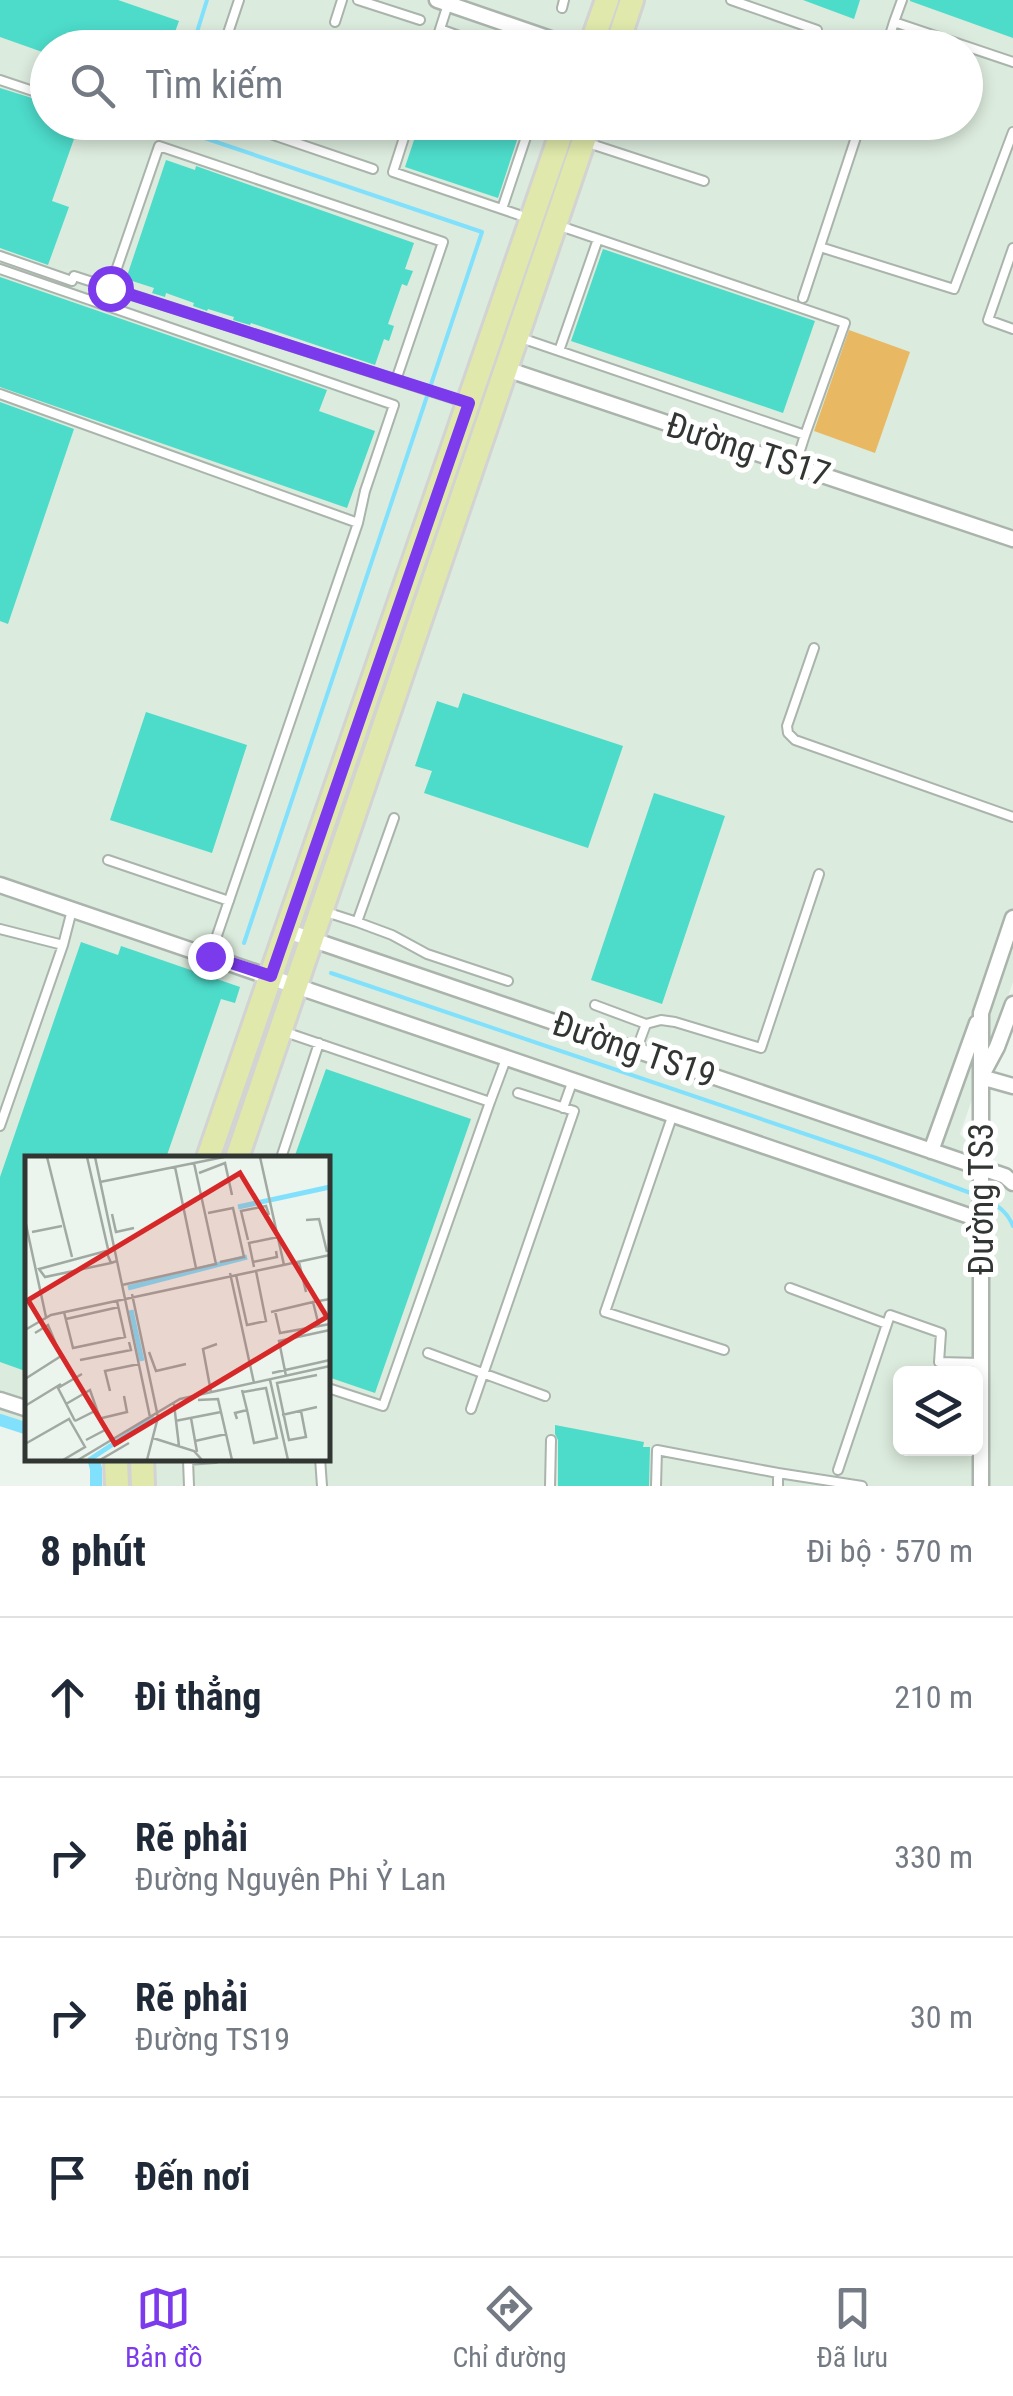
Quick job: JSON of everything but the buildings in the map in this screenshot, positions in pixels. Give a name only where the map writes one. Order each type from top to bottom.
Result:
[{"type":"main road","points":[[596,30],[606,0]]},
{"type":"main road","points":[[622,30],[632,0]]},
{"type":"main road","points":[[209,1156],[469,403],[516,336],[561,140]]},
{"type":"main road","points":[[238,1156],[322,910],[494,365],[544,222],[582,140]]},
{"type":"main road","points":[[142,1461],[143,1486]]},
{"type":"street","points":[[443,2],[525,30]]},
{"type":"street","name":"Đường TS17","points":[[494,365],[1013,539]]},
{"type":"street","points":[[0,885],[981,1220]]},
{"type":"street","name":"Đường TS3","points":[[981,1486],[981,1013],[1013,918]]},
{"type":"street","name":"Đường TS19","points":[[287,931],[930,1152],[981,1176],[1004,1176],[1013,1184]]},
{"type":"street","points":[[1013,1004],[981,1077],[1013,1086]]},
{"type":"street","points":[[930,1152],[981,1013]]},
{"type":"street","points":[[0,1400],[25,1408]]},
{"type":"lane","points":[[229,30],[239,0]]},
{"type":"lane","points":[[335,22],[342,0]]},
{"type":"lane","points":[[358,0],[420,20]]},
{"type":"lane","points":[[731,0],[817,30]]},
{"type":"lane","points":[[892,30],[902,0]]},
{"type":"lane","points":[[440,29],[443,2]]},
{"type":"lane","points":[[894,22],[918,30]]},
{"type":"lane","points":[[983,52],[1013,62]]},
{"type":"lane","points":[[0,80],[30,90]]},
{"type":"lane","points":[[820,247],[954,290],[1013,132]]},
{"type":"lane","points":[[288,140],[374,169]]},
{"type":"lane","points":[[404,140],[393,172],[844,323],[795,466]]},
{"type":"lane","points":[[502,209],[525,140]]},
{"type":"lane","points":[[605,140],[704,181]]},
{"type":"lane","points":[[802,298],[855,140]]},
{"type":"lane","points":[[110,288],[159,146],[443,242],[396,380]]},
{"type":"lane","points":[[559,351],[598,238]]},
{"type":"lane","points":[[1013,248],[988,320],[1013,329]]},
{"type":"lane","points":[[0,256],[72,281],[74,276],[469,403]]},
{"type":"lane","points":[[0,269],[394,405],[210,956]]},
{"type":"lane","points":[[516,336],[806,435]]},
{"type":"lane","points":[[0,394],[358,522]]},
{"type":"lane","points":[[814,648],[787,726],[795,740],[1013,817]]},
{"type":"lane","points":[[358,922],[394,818]]},
{"type":"lane","points":[[108,860],[230,901]]},
{"type":"lane","points":[[595,1005],[646,1024],[676,1022],[762,1048],[819,874]]},
{"type":"lane","points":[[0,1126],[72,910]]},
{"type":"lane","points":[[322,910],[392,935],[427,954],[508,981]]},
{"type":"lane","points":[[0,929],[62,945]]},
{"type":"lane","points":[[488,1000],[496,976]]},
{"type":"lane","points":[[636,1051],[646,1024]]},
{"type":"lane","points":[[281,1030],[490,1102]]},
{"type":"lane","points":[[282,1156],[319,1043]]},
{"type":"lane","points":[[330,1389],[384,1406],[507,1057]]},
{"type":"lane","points":[[563,1108],[573,1080]]},
{"type":"lane","points":[[471,1409],[574,1111],[518,1094]]},
{"type":"lane","points":[[674,1114],[605,1312],[724,1350]]},
{"type":"lane","points":[[790,1288],[887,1324]]},
{"type":"lane","points":[[838,1470],[890,1316],[941,1334],[939,1366]]},
{"type":"lane","points":[[428,1353],[545,1396]]},
{"type":"lane","points":[[940,1362],[981,1364]]},
{"type":"lane","points":[[550,1486],[551,1440]]},
{"type":"lane","points":[[656,1486],[656,1450],[862,1486]]},
{"type":"lane","points":[[320,1461],[322,1486]]},
{"type":"lane","points":[[778,1473],[778,1486]]},
{"type":"shaded area","points":[[0,0],[1013,0],[1013,982],[960,1134],[1013,1194],[1013,1486],[92,1486],[91,1461],[330,1461],[330,1156],[25,1156],[25,1433],[0,1425]]},
{"type":"shaded area","points":[[849,330],[910,352],[875,453],[814,431]]},
{"type":"shaded area","points":[[488,381],[490,389],[310,907],[303,910],[485,382]]},
{"type":"waterway","points":[[198,30],[207,0]]},
{"type":"waterway","points":[[210,140],[482,232],[244,943]]},
{"type":"waterway","points":[[331,973],[976,1195]]},
{"type":"waterway","points":[[985,1199],[1002,1210],[1013,1226]]},
{"type":"waterway","points":[[0,1420],[25,1428]]},
{"type":"waterway","points":[[94,1461],[96,1486]]},
{"type":"route","points":[[110,288],[469,403],[271,976],[210,956]]}]
